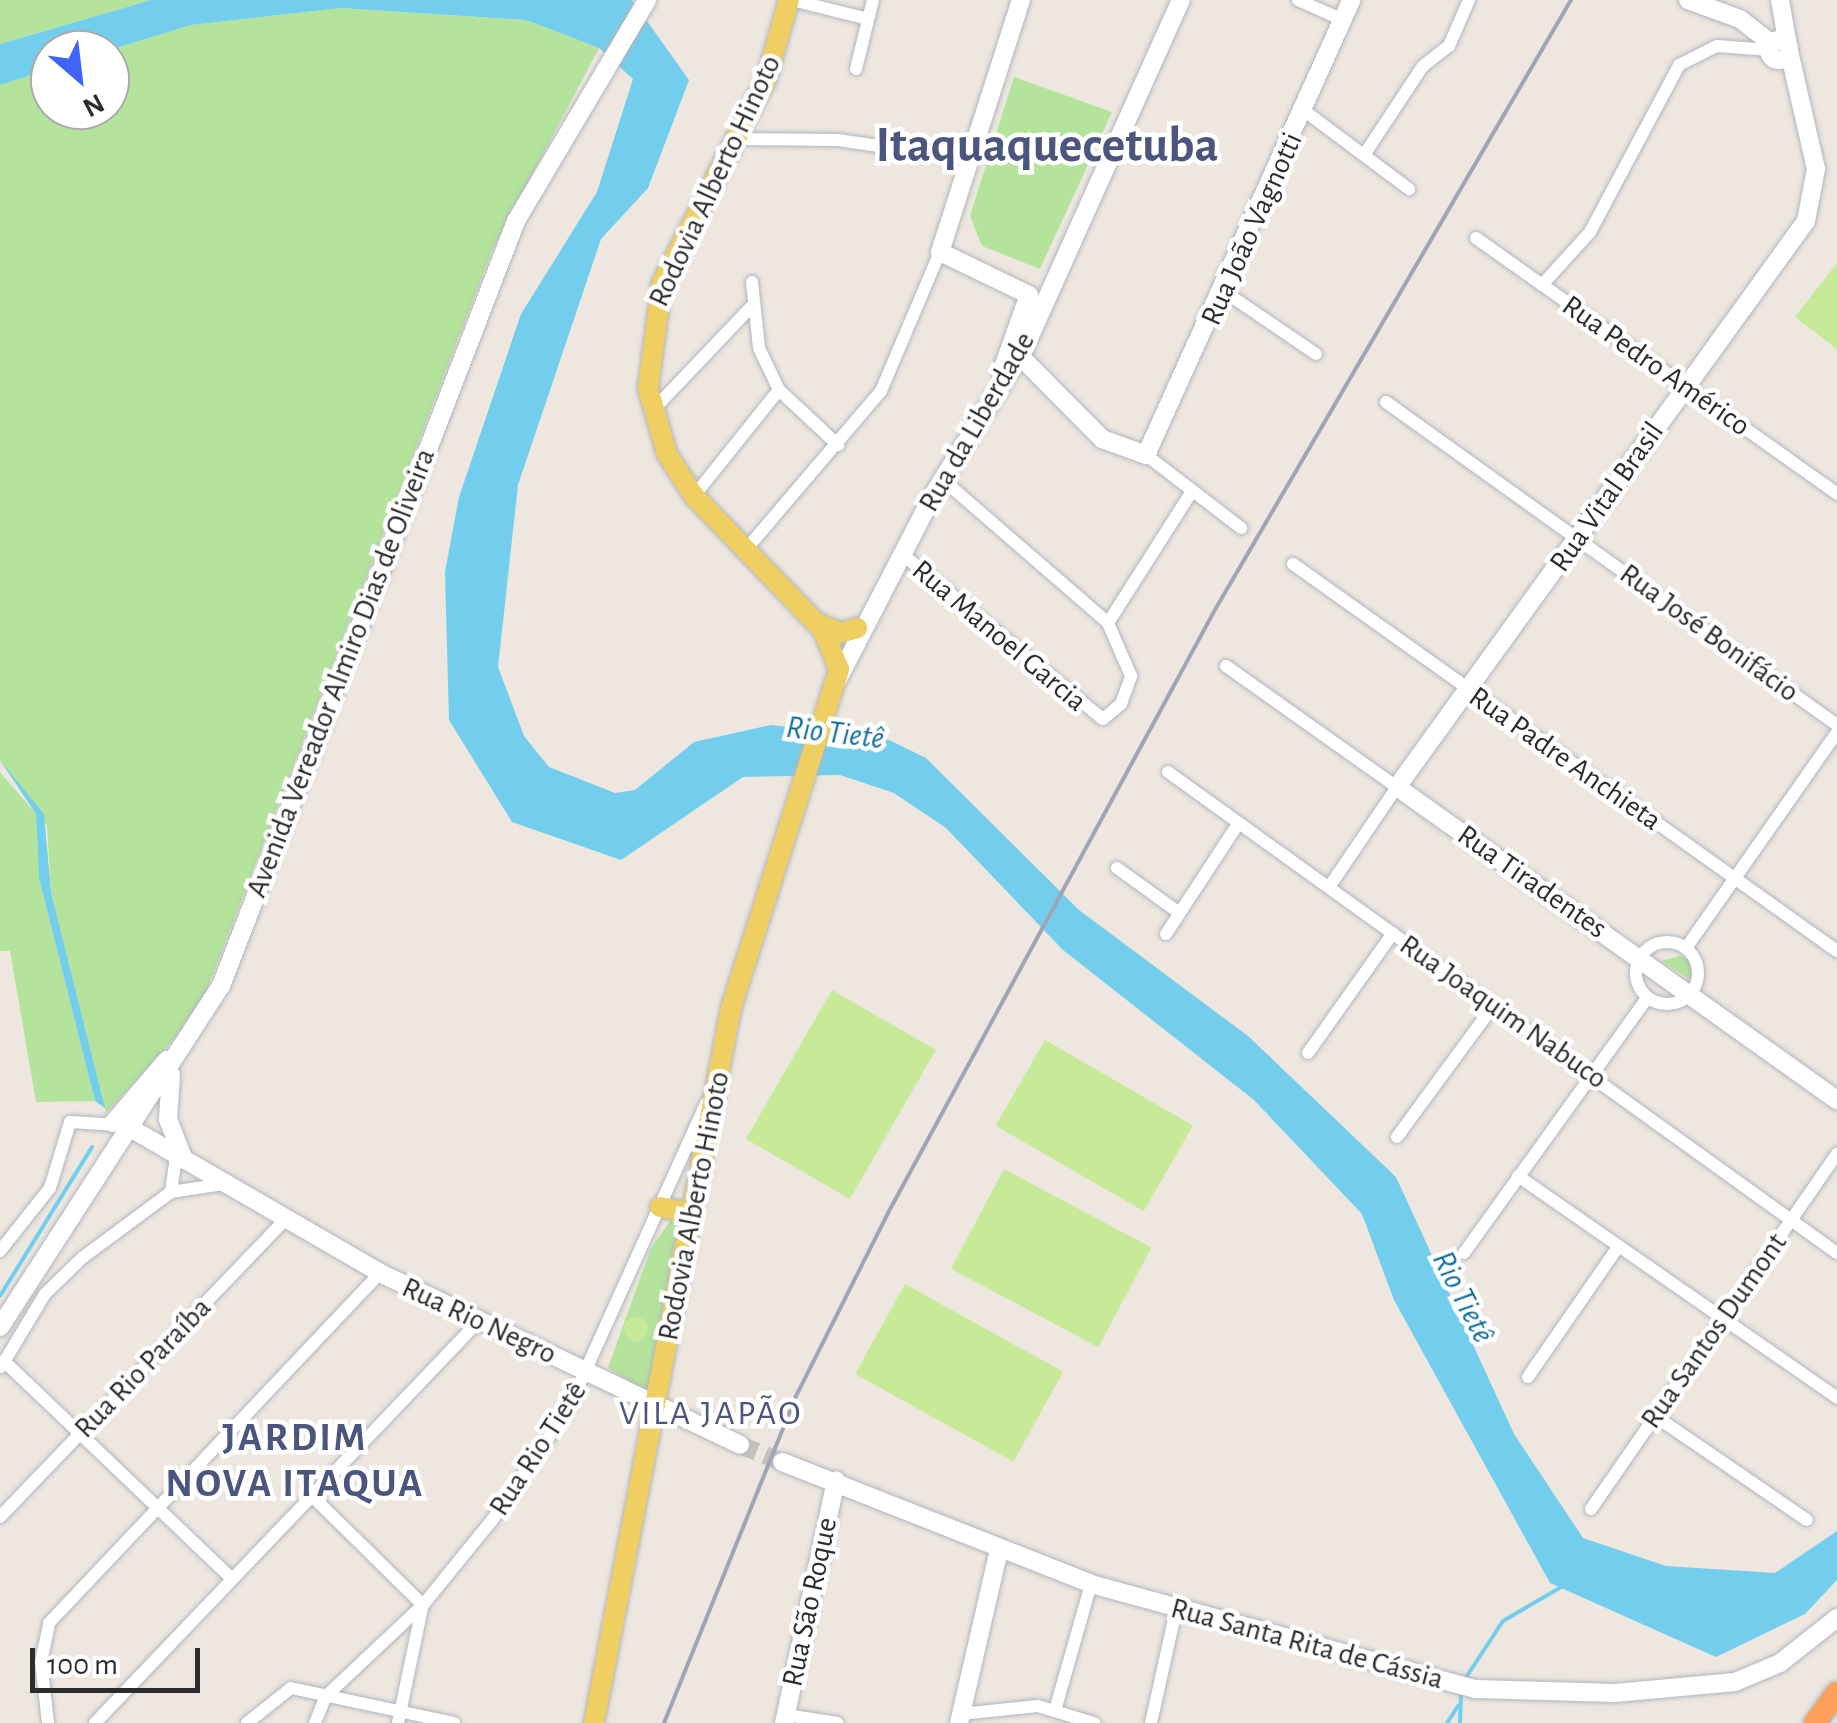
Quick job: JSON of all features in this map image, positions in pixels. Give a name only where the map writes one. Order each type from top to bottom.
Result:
[{"type":"highway","points":[[1815,1723],[1837,1694]]},
{"type":"main road","name":"Rodovia Alberto Hinoto","points":[[594,1723],[720,1075],[791,797],[831,695],[838,656],[817,623],[743,553],[694,496],[651,412],[648,344],[662,283],[736,139],[790,0]]},
{"type":"main road","points":[[817,623],[840,633],[857,628]]},
{"type":"main road","points":[[660,1207],[692,1213]]},
{"type":"street","name":"Avenida Vereador Almiro Dias de Oliveira","points":[[0,1327],[172,1070],[233,960],[469,332],[539,175],[646,0]]},
{"type":"street","points":[[790,0],[868,20]]},
{"type":"street","points":[[856,69],[873,0]]},
{"type":"street","points":[[743,553],[838,445],[892,372],[940,252],[966,159],[1021,0]]},
{"type":"street","name":"Rua da Liberdade","points":[[831,695],[942,479],[1000,378],[1020,356],[1054,266],[1181,0]]},
{"type":"street","points":[[1298,0],[1340,19]]},
{"type":"street","name":"Rua João Vagnotti","points":[[1146,455],[1306,112],[1350,0]]},
{"type":"street","points":[[1364,155],[1423,66],[1449,46],[1469,0]]},
{"type":"street","points":[[1688,0],[1740,19],[1779,49]]},
{"type":"street","name":"Rua Vital Brasil","points":[[1328,887],[1396,787],[1578,540],[1817,196],[1798,86],[1779,49],[1781,6]]},
{"type":"street","points":[[1542,285],[1590,232],[1680,65],[1717,46],[1779,49]]},
{"type":"street","points":[[1306,112],[1409,188]]},
{"type":"street","points":[[736,139],[838,140],[966,159]]},
{"type":"street","name":"Rua Pedro Américo","points":[[1476,238],[1837,494]]},
{"type":"street","points":[[940,252],[1024,288]]},
{"type":"street","points":[[1024,288],[1054,266]]},
{"type":"street","points":[[752,282],[752,307],[779,390],[838,445]]},
{"type":"street","points":[[1024,288],[1026,314],[1020,356],[1102,439],[1146,455],[1241,528]]},
{"type":"street","points":[[1225,292],[1316,354]]},
{"type":"street","points":[[651,412],[752,307]]},
{"type":"street","points":[[1000,378],[1026,314]]},
{"type":"street","points":[[694,496],[779,390]]},
{"type":"street","name":"Rua José Bonifácio","points":[[1386,402],[1837,729]]},
{"type":"street","points":[[942,479],[1108,623],[1192,491]]},
{"type":"street","name":"Rua Manoel Garcia","points":[[902,554],[1096,717],[1115,712],[1131,676],[1108,623]]},
{"type":"street","name":"Rua Padre Anchieta","points":[[1294,564],[1837,951]]},
{"type":"street","name":"Rua da Liberdade","points":[[838,656],[885,586]]},
{"type":"street","name":"Rua Tiradentes","points":[[1226,666],[1837,1100]]},
{"type":"street","points":[[1686,948],[1837,729]]},
{"type":"street","name":"Rua Joaquim Nabuco","points":[[1168,772],[1837,1253]]},
{"type":"street","points":[[1166,934],[1238,824]]},
{"type":"street","points":[[1116,868],[1178,912]]},
{"type":"street","points":[[1308,1053],[1393,933]]},
{"type":"street","points":[[1464,1253],[1646,998],[1640,958],[1658,944],[1686,948]]},
{"type":"street","points":[[1646,998],[1667,1005],[1691,994],[1699,972],[1686,948]]},
{"type":"street","points":[[1397,1137],[1494,1006]]},
{"type":"street","points":[[112,1123],[203,1018]]},
{"type":"street","points":[[170,1192],[180,1159],[168,1119],[172,1070]]},
{"type":"street","name":"Rua Rio Tietê","points":[[314,1723],[326,1696],[423,1606],[493,1520],[588,1373],[720,1075]]},
{"type":"street","points":[[0,1251],[50,1188],[70,1122],[112,1123],[132,1129]]},
{"type":"street","name":"Rua Rio Negro","points":[[132,1129],[380,1273],[477,1323],[740,1445]]},
{"type":"street","name":"Rua Santos Dumont","points":[[1592,1508],[1837,1154]]},
{"type":"street","points":[[1518,1176],[1837,1398]]},
{"type":"street","points":[[224,1184],[170,1192],[57,1280],[2,1365],[81,1433],[232,1579]]},
{"type":"street","name":"Rua Rio Paraíba","points":[[0,1517],[286,1220]]},
{"type":"street","points":[[1528,1377],[1618,1247]]},
{"type":"street","points":[[48,1723],[42,1662],[49,1623],[380,1273]]},
{"type":"street","points":[[95,1723],[477,1323]]},
{"type":"street","points":[[1656,1416],[1807,1520]]},
{"type":"street","name":"Rua Santa Rita de Cássia","points":[[782,1462],[1091,1584],[1467,1686],[1616,1693],[1735,1682],[1780,1663],[1837,1618]]},
{"type":"street","name":"Rua São Roque","points":[[785,1719],[836,1481]]},
{"type":"street","points":[[313,1497],[423,1606],[399,1718]]},
{"type":"street","points":[[999,1550],[960,1718],[1056,1707],[1094,1723]]},
{"type":"street","points":[[1056,1707],[1091,1584]]},
{"type":"street","points":[[1150,1723],[1176,1610]]},
{"type":"street","points":[[247,1723],[285,1689],[326,1696],[399,1718],[454,1723]]},
{"type":"street","points":[[785,1719],[837,1723]]},
{"type":"green space","points":[[0,0],[151,0],[48,30],[30,30],[30,35],[0,44]]},
{"type":"green space","points":[[341,8],[526,20],[599,48],[492,251],[198,1013],[106,1113],[51,892],[47,826],[0,760],[0,85],[30,75],[30,130],[130,130],[130,44],[191,25]]},
{"type":"green space","points":[[1014,77],[1112,112],[1040,269],[982,246],[970,216]]},
{"type":"green space","points":[[1837,263],[1837,349],[1795,317]]},
{"type":"green space","points":[[0,772],[36,814],[39,878],[95,1101],[36,1102],[10,951],[0,951]]},
{"type":"green space","points":[[1680,956],[1690,960],[1697,984],[1661,961]]},
{"type":"green space","points":[[832,990],[936,1050],[850,1199],[746,1139]]},
{"type":"green space","points":[[1045,1040],[1193,1126],[1144,1211],[996,1126]]},
{"type":"green space","points":[[1004,1169],[1151,1247],[1098,1347],[951,1269]]},
{"type":"green space","points":[[671,1220],[678,1224],[648,1393],[608,1368],[651,1248]]},
{"type":"green space","points":[[905,1284],[1063,1372],[1013,1462],[855,1374]]},
{"type":"green space","points":[[636,1317],[645,1320],[645,1338],[636,1341],[627,1338],[624,1329],[627,1320]]},
{"type":"water","name":"Rio Tietê","points":[[151,0],[632,0],[689,80],[648,188],[601,239],[518,485],[498,667],[524,736],[549,767],[615,793],[635,790],[694,742],[771,725],[887,739],[926,758],[1079,910],[1248,1036],[1396,1177],[1514,1434],[1583,1538],[1666,1566],[1775,1573],[1837,1531],[1837,1580],[1805,1614],[1716,1657],[1550,1583],[1394,1300],[1362,1214],[1254,1100],[1063,950],[946,828],[894,793],[840,775],[743,777],[621,860],[512,822],[449,720],[445,572],[459,497],[521,314],[597,192],[633,79],[599,48],[526,20],[341,8],[191,25],[130,44],[130,30],[48,30]]},
{"type":"water","points":[[30,35],[30,75],[0,85],[0,44]]},
{"type":"water","points":[[0,760],[44,814],[51,892],[105,1108],[95,1101],[39,878],[36,814]]},
{"type":"waterway","points":[[0,1296],[92,1147]]},
{"type":"waterway","points":[[1465,1679],[1503,1621],[1563,1586]]},
{"type":"waterway","points":[[1460,1723],[1461,1693]]},
{"type":"waterway","points":[[1447,1723],[1458,1706]]},
{"type":"tunnel","points":[[740,1445],[782,1462]]},
{"type":"railway","points":[[664,1723],[796,1396],[888,1213],[1216,608],[1571,0]]},
{"type":"district","name":"Itaquaquecetuba","points":[[1047,147]]},
{"type":"district","name":"VILA JAPÃO","points":[[711,1414]]},
{"type":"district","name":"JARDIM NOVA ITAQUA","points":[[295,1461]]}]
